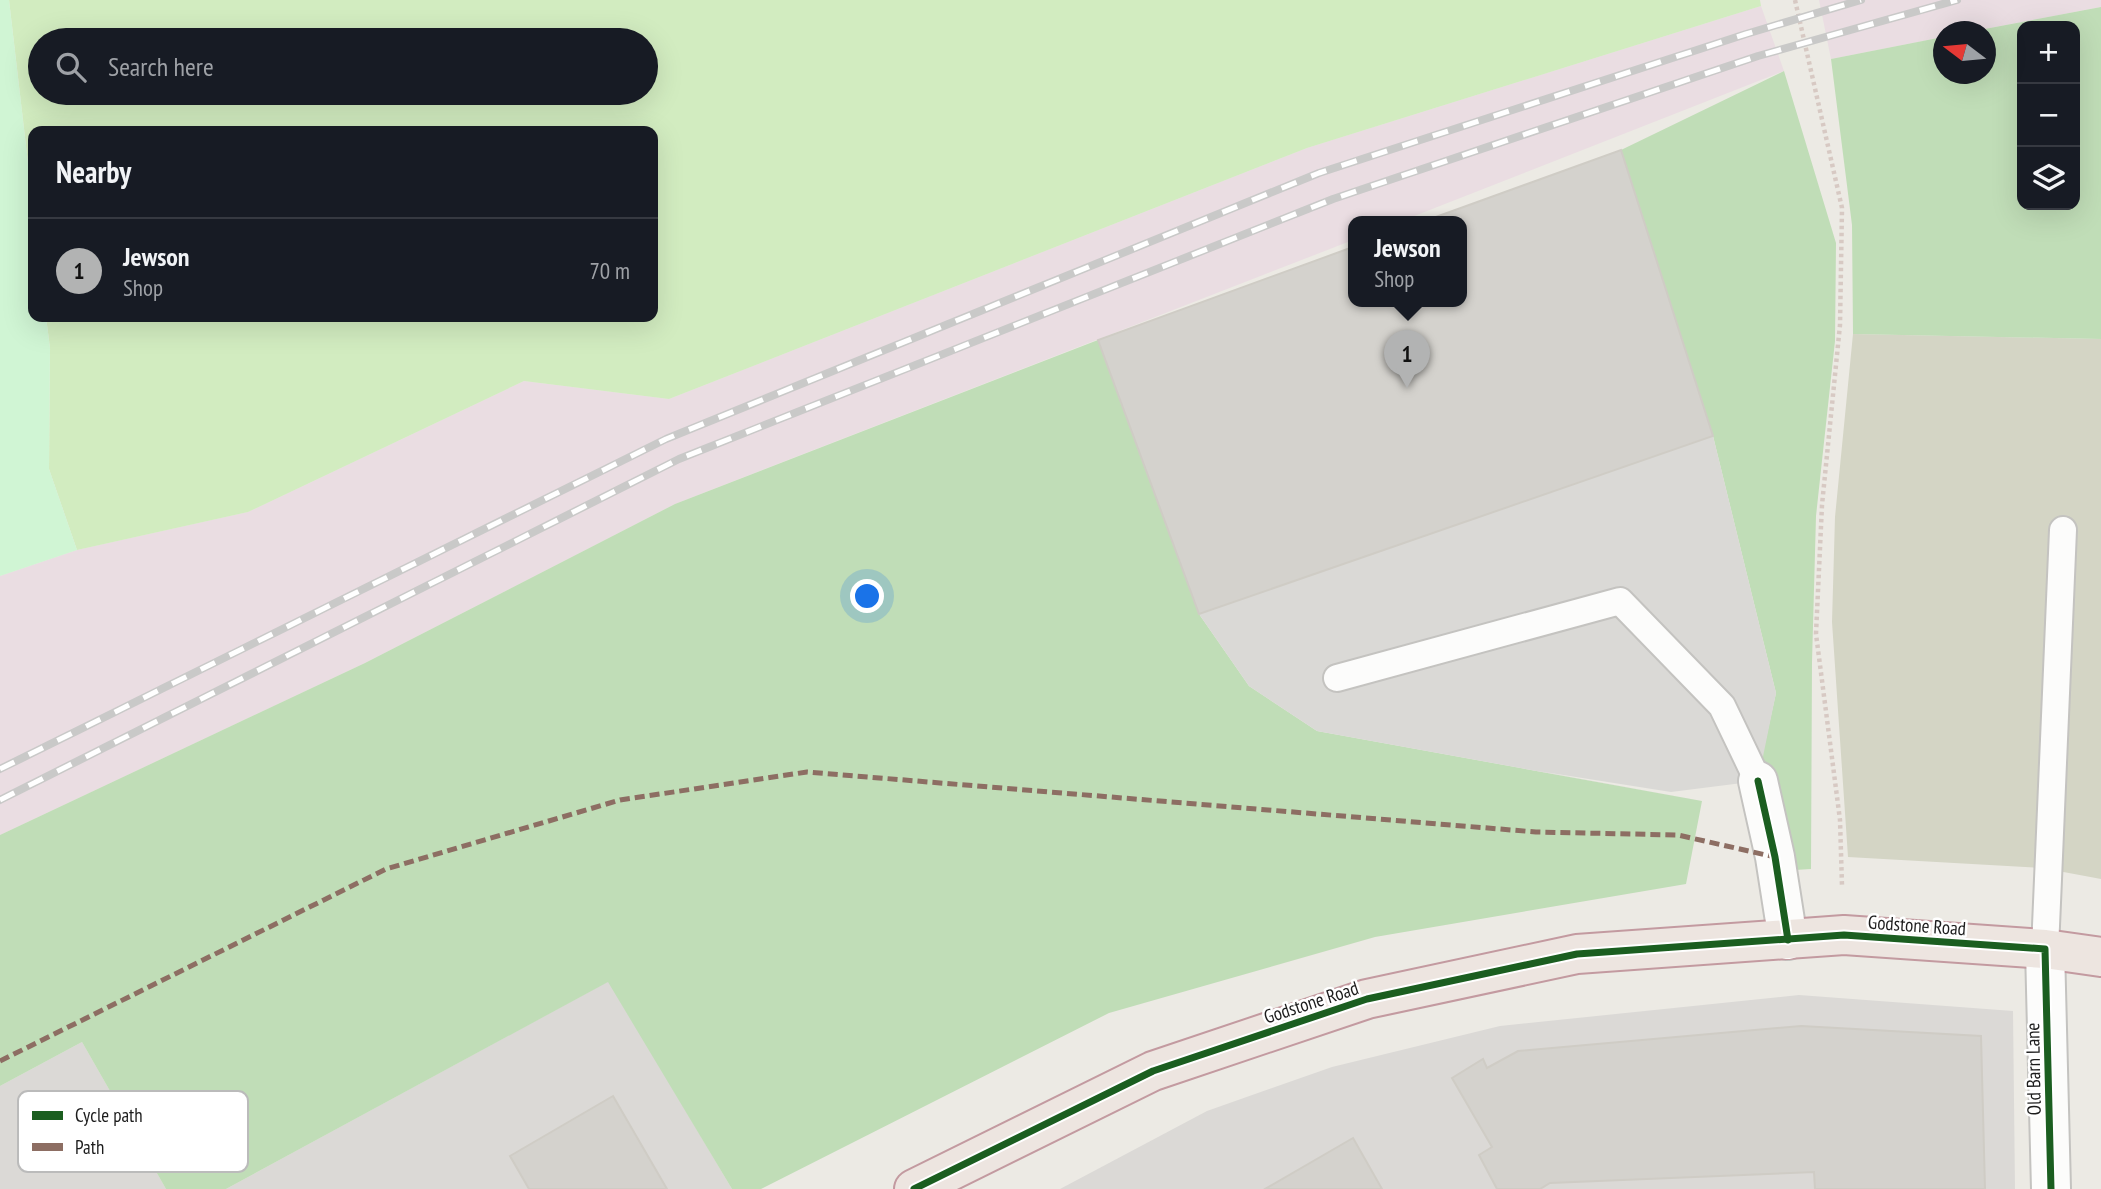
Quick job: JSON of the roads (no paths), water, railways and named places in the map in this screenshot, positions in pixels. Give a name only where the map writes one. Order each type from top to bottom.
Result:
[{"type":"highway","name":"Godstone Road","points":[[914,1189],[1153,1071],[1367,999],[1577,954],[1844,935],[2045,949],[2101,957]]},
{"type":"street","points":[[1758,781],[1775,857],[1787,940]]},
{"type":"street","name":"Old Barn Lane","points":[[2045,949],[2051,1189]]},
{"type":"lane","points":[[2045,949],[2063,530]]},
{"type":"lane","points":[[1337,678],[1620,601],[1721,706],[1758,781]]},
{"type":"railway","points":[[0,769],[666,439],[1319,173],[1746,34],[1861,0]]},
{"type":"railway","points":[[0,800],[679,459],[1333,199],[1758,56],[1957,0]]},
{"type":"place","name":"Jewson","points":[[1407,388]]}]
